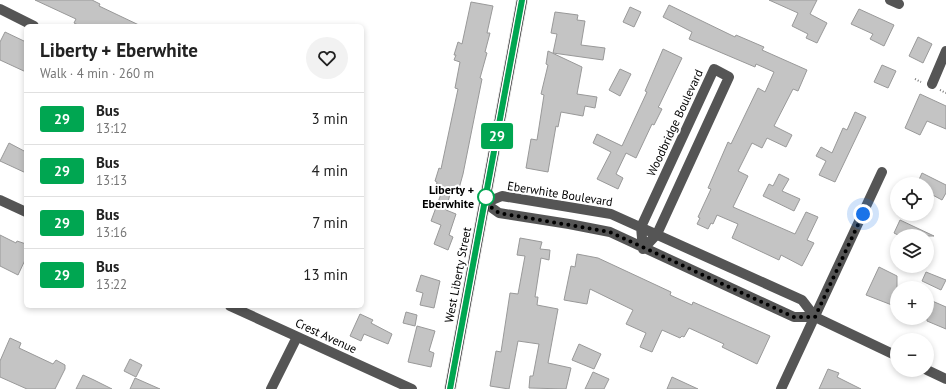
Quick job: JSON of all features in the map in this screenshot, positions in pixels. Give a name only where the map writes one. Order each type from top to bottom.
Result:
[{"type":"main road","name":"West Liberty Street","points":[[450,389],[522,0]]},
{"type":"street","points":[[0,9],[30,24]]},
{"type":"street","points":[[932,84],[946,51]]},
{"type":"street","name":"Woodbridge Boulevard","points":[[714,69],[729,77],[656,234],[643,249],[641,227],[714,69]]},
{"type":"street","points":[[781,389],[882,172]]},
{"type":"street","name":"Eberwhite Boulevard","points":[[485,203],[502,196],[611,214],[802,300],[815,317]]},
{"type":"street","points":[[0,200],[24,211]]},
{"type":"street","name":"Eberwhite Boulevard","points":[[485,203],[499,213],[610,232],[643,249],[794,317],[815,317],[890,353]]},
{"type":"street","name":"Crest Avenue","points":[[234,308],[412,389]]},
{"type":"street","points":[[271,389],[297,336]]},
{"type":"street","points":[[934,373],[946,379]]},
{"type":"building","points":[[35,0],[92,0],[100,4],[99,6],[137,24],[76,24],[74,23],[76,19]]},
{"type":"building","points":[[769,0],[817,0],[810,14],[827,23],[817,43],[806,38],[808,34],[792,26],[798,13]]},
{"type":"building","points":[[471,2],[493,6],[487,33],[490,33],[485,52],[487,53],[480,78],[482,79],[463,174],[458,192],[451,190],[446,210],[456,214],[449,235],[453,237],[448,250],[434,244],[441,225],[431,221],[441,194],[435,192],[437,182],[435,181],[439,168],[441,169],[458,89],[455,88],[460,62],[454,60],[456,55],[454,55],[458,42],[462,44]]},
{"type":"building","points":[[669,5],[735,37],[736,35],[764,47],[762,50],[807,70],[798,91],[793,89],[774,126],[792,135],[786,147],[767,138],[762,148],[752,143],[738,171],[748,176],[733,207],[795,234],[806,212],[818,217],[807,240],[814,243],[802,266],[781,255],[779,260],[732,238],[738,224],[717,215],[713,224],[711,223],[708,229],[697,224],[700,218],[698,217],[711,189],[708,188],[728,142],[731,144],[758,88],[765,92],[774,72],[756,64],[755,67],[689,39],[692,32],[663,17]]},
{"type":"building","points":[[630,7],[641,12],[634,27],[623,22]]},
{"type":"building","points":[[859,9],[894,25],[884,46],[870,39],[873,34],[851,24]]},
{"type":"building","points":[[555,12],[578,15],[577,20],[585,21],[581,45],[605,48],[603,60],[553,53],[557,34],[551,33]]},
{"type":"building","points":[[5,32],[24,41],[24,71],[0,60],[0,42]]},
{"type":"building","points":[[918,37],[932,44],[923,63],[909,56]]},
{"type":"building","points":[[663,49],[682,58],[658,107],[662,109],[654,125],[652,124],[636,158],[626,153],[616,174],[623,178],[618,189],[597,179],[611,152],[593,143],[597,134],[622,146],[647,92],[645,91]]},
{"type":"building","points":[[548,51],[582,67],[577,94],[597,97],[595,108],[585,106],[583,116],[561,112],[558,127],[556,126],[548,172],[526,168],[531,139],[537,140],[544,95],[541,94],[548,65],[546,64]]},
{"type":"building","points":[[882,65],[896,71],[888,88],[874,82]]},
{"type":"building","points":[[620,69],[631,74],[620,96],[609,90]]},
{"type":"building","points":[[920,94],[946,106],[946,129],[927,121],[920,135],[905,128]]},
{"type":"building","points":[[855,112],[866,117],[835,182],[819,175],[826,161],[816,156],[821,147],[832,153],[843,128],[847,130]]},
{"type":"building","points":[[9,143],[24,151],[24,172],[0,161]]},
{"type":"building","points":[[922,173],[930,177],[920,177]]},
{"type":"building","points":[[779,174],[789,179],[782,191],[800,199],[794,211],[763,196],[769,184],[773,186]]},
{"type":"building","points":[[934,179],[946,185],[946,193],[942,200],[934,196]]},
{"type":"building","points":[[900,221],[902,221],[919,229],[896,229]]},
{"type":"building","points":[[0,235],[16,243],[17,241],[24,243],[24,262],[18,275],[0,266]]},
{"type":"building","points":[[520,238],[542,242],[540,249],[550,250],[549,260],[541,258],[535,297],[538,297],[537,305],[558,309],[548,363],[571,368],[566,389],[529,388],[530,376],[533,376],[539,344],[518,341],[509,389],[490,386],[496,351],[501,352],[510,293],[518,294],[525,256],[517,255]]},
{"type":"building","points":[[577,254],[598,258],[671,292],[670,295],[692,305],[693,302],[770,336],[757,364],[722,347],[724,344],[689,328],[684,337],[682,336],[680,338],[662,330],[652,352],[640,347],[646,333],[626,324],[633,310],[590,289],[587,304],[564,300],[571,266],[575,267]]},
{"type":"building","points":[[879,267],[897,276],[897,281],[890,281],[890,304],[866,295]]},
{"type":"building","points":[[926,273],[946,280],[941,290],[934,287],[934,281],[922,281]]},
{"type":"building","points":[[421,275],[440,281],[434,308],[420,305],[423,293],[416,291]]},
{"type":"building","points":[[934,302],[946,307],[946,329],[934,324]]},
{"type":"building","points":[[406,312],[417,315],[415,326],[403,323]]},
{"type":"building","points":[[360,314],[373,320],[371,323],[392,334],[388,344],[364,334],[361,341],[350,336]]},
{"type":"building","points":[[417,326],[435,331],[429,351],[434,353],[431,367],[408,362]]},
{"type":"building","points":[[10,338],[21,343],[19,348],[53,364],[56,360],[65,365],[65,369],[55,389],[27,389],[0,377],[0,361]]},
{"type":"building","points":[[579,344],[601,354],[594,369],[572,360]]},
{"type":"building","points":[[130,359],[142,365],[136,377],[124,371]]},
{"type":"building","points":[[828,369],[839,373],[837,377],[861,389],[819,389]]},
{"type":"building","points":[[593,372],[609,379],[604,389],[585,389]]},
{"type":"building","points":[[83,375],[94,380],[112,389],[76,389]]},
{"type":"building","points":[[672,377],[698,389],[667,389]]},
{"type":"building","points":[[135,378],[160,389],[130,389]]},
{"type":"bus line","name":"29","points":[[450,389],[522,0]]},
{"type":"place","name":"Liberty + Eberwhite","points":[[486,197]]},
{"type":"route","points":[[486,197],[485,203],[499,213],[610,232],[643,249],[794,317],[815,317],[863,214]]}]
